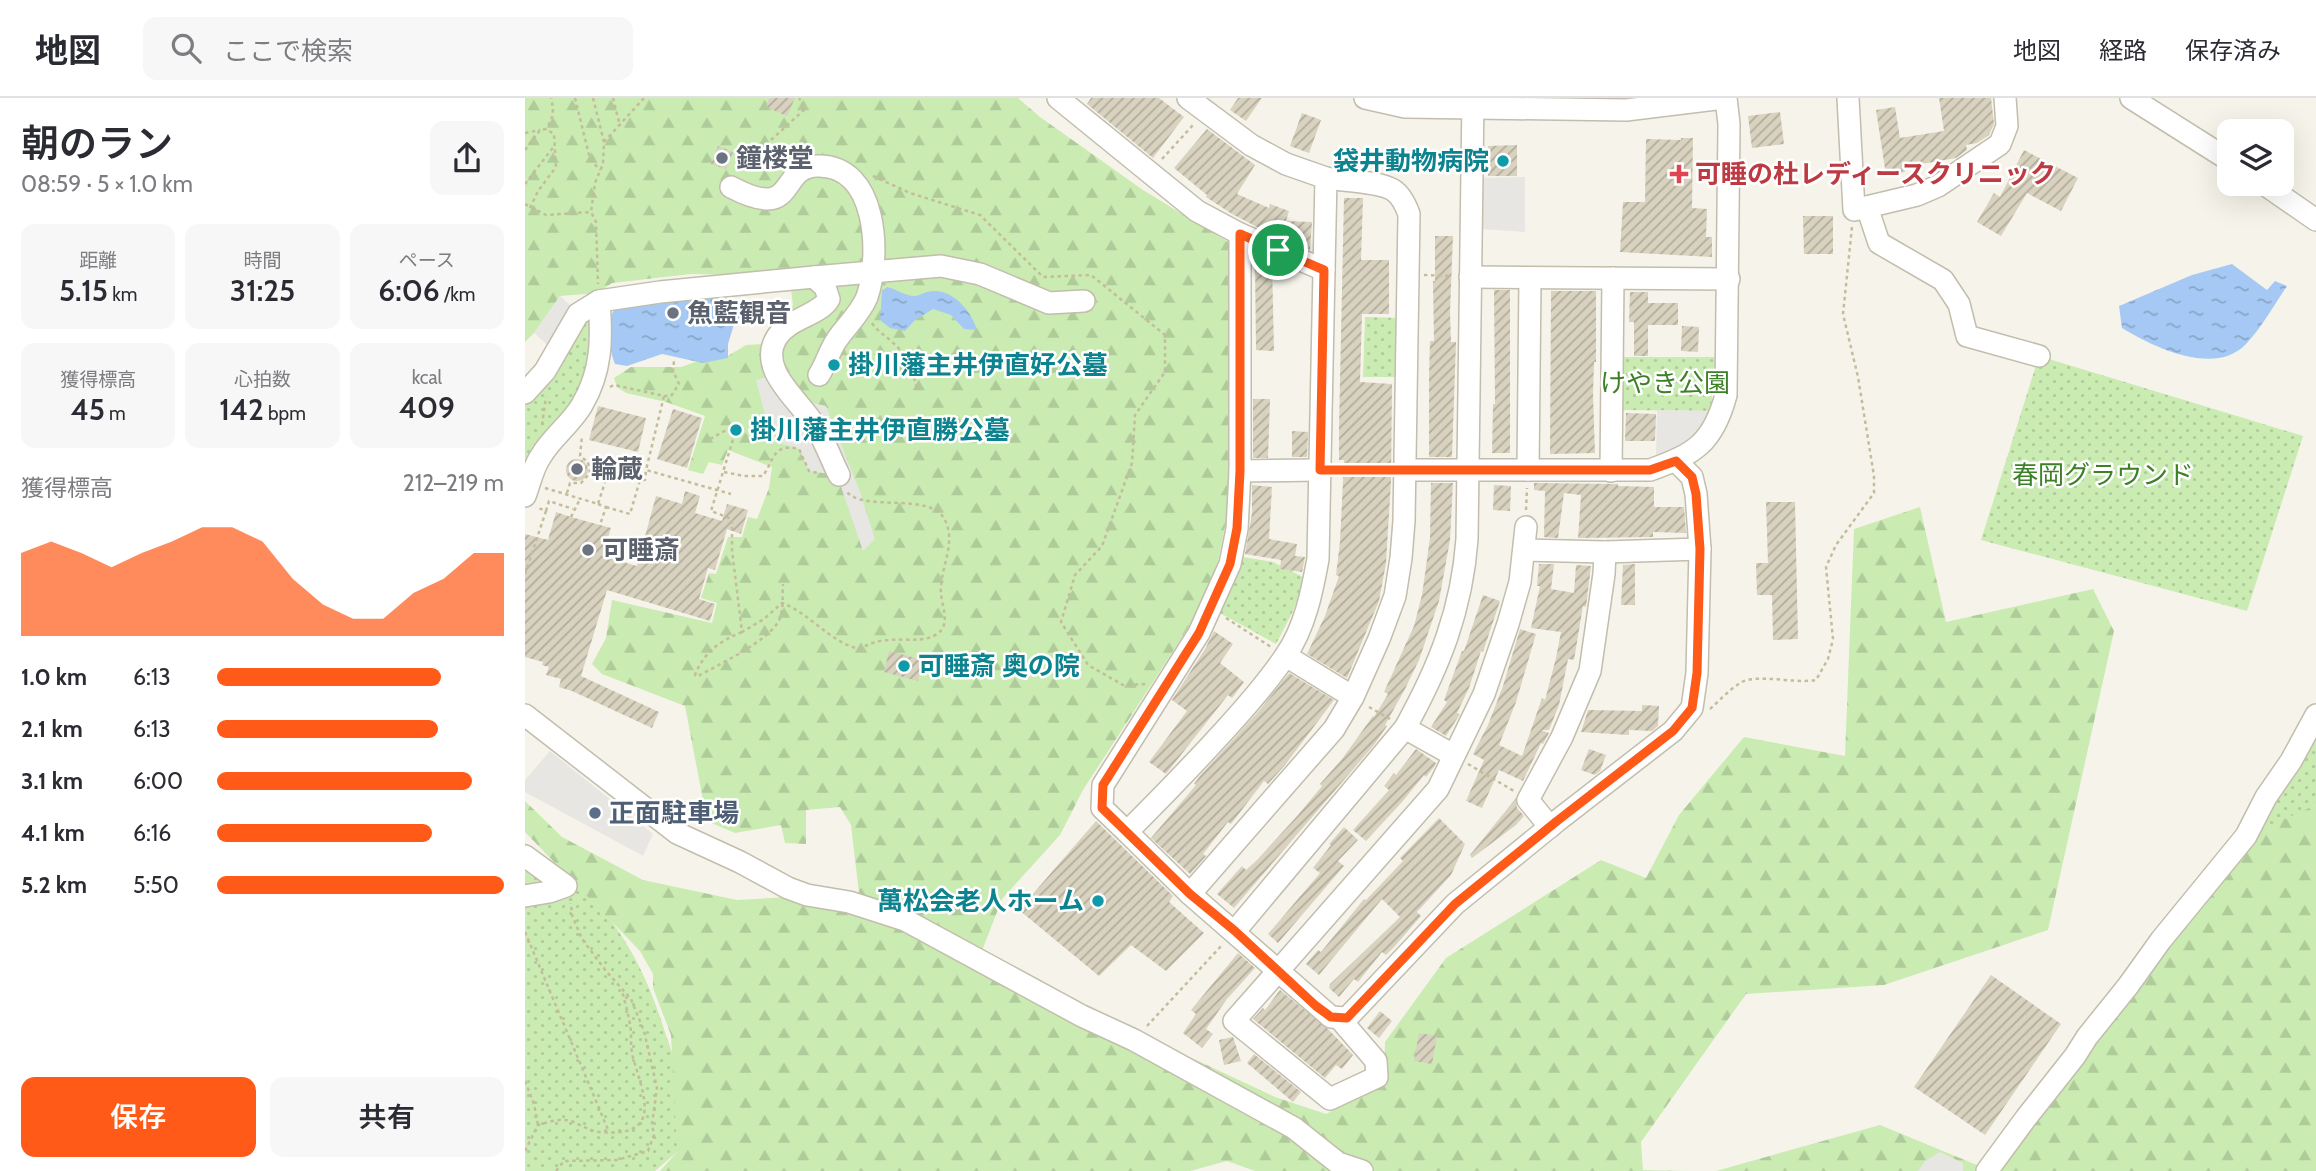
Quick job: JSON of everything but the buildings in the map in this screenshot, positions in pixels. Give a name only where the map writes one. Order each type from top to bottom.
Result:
[{"type":"street","points":[[1058,98],[1197,211],[1240,234],[1324,270]]},
{"type":"street","points":[[1365,98],[1405,107],[1473,104],[1626,110],[1725,98],[1730,124],[1726,395],[1721,416],[1709,438],[1676,461],[1650,470],[1404,470]]},
{"type":"street","points":[[1848,98],[1860,209],[1879,243],[1943,280],[1959,304],[1967,336],[2039,356]]},
{"type":"street","points":[[1860,209],[1917,195],[1938,186],[2000,144],[2007,126],[2005,98]]},
{"type":"street","points":[[2131,98],[2217,152]]},
{"type":"street","points":[[1235,931],[1405,729],[1426,691],[1459,601],[1467,539],[1473,104]]},
{"type":"street","points":[[1190,894],[1334,729],[1353,697],[1380,639],[1395,596],[1401,558],[1409,274],[1409,214],[1395,191],[1382,186],[1326,178],[1286,164],[1251,145],[1197,105]]},
{"type":"street","points":[[731,187],[758,199],[776,198],[799,171],[815,166],[831,167],[852,179],[868,205],[873,229],[871,281],[862,307],[836,342],[819,375]]},
{"type":"street","points":[[1127,832],[1250,702],[1286,656],[1302,624],[1313,588],[1318,559],[1326,178]]},
{"type":"street","points":[[2281,196],[2316,220]]},
{"type":"street","points":[[1240,234],[1240,471],[1235,540],[1230,564],[1199,633],[1103,785],[1102,808],[1190,894],[1331,1017],[1347,1018],[1455,904],[1673,731],[1692,708],[1697,673],[1700,549],[1692,477],[1676,461]]},
{"type":"street","points":[[525,393],[545,371],[578,314],[599,301],[660,292],[912,267],[963,269],[1049,303],[1084,301]]},
{"type":"street","points":[[814,277],[825,287],[829,299],[825,305],[800,317],[778,336],[773,350],[773,362],[781,382],[816,427],[839,475]]},
{"type":"street","points":[[1470,277],[1729,279]]},
{"type":"street","points":[[1528,470],[1530,278]]},
{"type":"street","points":[[1611,471],[1613,278]]},
{"type":"street","points":[[534,497],[540,456],[582,405],[594,378],[602,338],[599,301]]},
{"type":"street","points":[[1240,471],[1320,470]]},
{"type":"street","points":[[1339,1018],[1376,1060],[1377,1077],[1330,1099],[1234,1021],[1438,789],[1484,694],[1496,659],[1520,582],[1526,527]]},
{"type":"street","points":[[1524,550],[1605,552],[1700,549]]},
{"type":"street","points":[[1550,827],[1528,800],[1562,737],[1590,671],[1605,552]]},
{"type":"street","points":[[1286,656],[1353,697]]},
{"type":"street","points":[[525,715],[677,833],[788,888],[807,895],[859,905],[905,920],[1082,1016],[1134,1040],[1294,1128],[1338,1163],[1362,1171]]},
{"type":"street","points":[[1987,1171],[2161,940],[2246,836],[2266,797],[2291,761],[2316,715]]},
{"type":"street","points":[[1405,729],[1453,755]]},
{"type":"street","points":[[525,856],[566,886]]},
{"type":"street","points":[[525,896],[566,886]]},
{"type":"path","points":[[546,129],[554,113],[551,98]]},
{"type":"path","points":[[575,98],[590,159],[600,171]]},
{"type":"path","points":[[593,98],[604,142],[591,212],[596,222],[599,301]]},
{"type":"path","points":[[613,98],[620,126]]},
{"type":"path","points":[[637,98],[640,103]]},
{"type":"path","points":[[604,142],[644,98]]},
{"type":"path","points":[[771,140],[805,109],[799,98]]},
{"type":"path","points":[[1150,173],[1197,105]]},
{"type":"path","points":[[525,133],[546,129],[554,134],[556,145],[556,167],[538,191],[530,208]]},
{"type":"path","points":[[525,150],[540,130]]},
{"type":"path","points":[[525,184],[556,145]]},
{"type":"path","points":[[868,174],[911,193],[980,215],[1043,277],[1091,275],[1165,335],[1165,372],[1135,415],[1132,463],[1102,546],[1075,575],[1061,622],[1088,665],[1123,685],[1150,684]]},
{"type":"path","points":[[525,204],[545,215],[591,212]]},
{"type":"path","points":[[1702,716],[1741,682],[1754,678],[1801,682],[1816,680],[1828,659],[1833,639],[1826,567],[1836,545],[1874,493],[1858,377],[1843,314],[1860,209]]},
{"type":"path","points":[[1409,274],[1470,277]]},
{"type":"path","points":[[870,316],[878,331],[900,350],[912,370],[918,391]]},
{"type":"path","points":[[607,389],[614,385],[671,396],[680,384],[673,372],[674,361]]},
{"type":"path","points":[[540,456],[548,375],[545,371]]},
{"type":"path","points":[[598,504],[609,470],[645,480],[664,396]]},
{"type":"path","points":[[710,439],[730,428]]},
{"type":"path","points":[[566,494],[570,483],[582,483],[590,473],[588,462],[580,456],[583,430]]},
{"type":"path","points":[[735,433],[711,511],[732,519],[732,550],[742,632]]},
{"type":"path","points":[[724,472],[763,476],[778,450],[787,446],[799,449],[809,471],[839,475],[847,494],[855,498],[919,506],[945,518],[951,539],[941,594],[945,619],[937,634],[921,640],[887,638],[872,641],[860,649],[848,646],[794,608],[782,603]]},
{"type":"path","points":[[646,470],[731,494]]},
{"type":"path","points":[[1320,470],[1404,470]]},
{"type":"path","points":[[1526,527],[1528,470]]},
{"type":"path","points":[[534,497],[566,494],[630,514],[640,480]]},
{"type":"path","points":[[534,497],[546,511]]},
{"type":"path","points":[[571,517],[580,499]]},
{"type":"path","points":[[525,574],[549,501],[573,509]]},
{"type":"path","points":[[600,525],[606,507]]},
{"type":"path","points":[[782,603],[764,619],[713,648],[704,656],[695,675],[698,677],[719,665],[773,630],[780,619],[782,603],[783,584]]},
{"type":"path","points":[[1211,609],[1286,656]]},
{"type":"path","points":[[1353,697],[1405,729]]},
{"type":"path","points":[[1453,755],[1528,800]]},
{"type":"path","points":[[556,1171],[564,1161],[617,1160],[648,1151],[654,1135],[652,1124],[657,1088],[644,1031],[631,999],[582,939],[572,915],[566,886]]},
{"type":"path","points":[[1134,1040],[1235,931]]},
{"type":"path","points":[[525,932],[609,1133]]},
{"type":"path","points":[[538,1125],[566,1120],[585,1129],[609,1133],[627,1132],[637,1128],[643,1121],[643,1086],[631,1051],[631,1030],[621,986]]},
{"type":"path","points":[[525,1081],[534,1104],[538,1125],[525,1151]]},
{"type":"green space","points":[[525,98],[1018,98],[1040,117],[1143,190],[1233,245],[1228,512],[1218,561],[1199,611],[1083,790],[1060,835],[1002,899],[978,961],[1115,1031],[1194,1059],[1275,1097],[1326,1114],[1384,1085],[1385,1042],[1446,958],[1601,860],[1646,878],[1679,815],[1744,737],[1845,756],[1854,529],[1920,507],[1946,622],[2093,589],[2114,631],[2048,930],[1884,985],[1746,994],[1641,1142],[1643,1170],[1688,1171],[1255,1171],[1227,1161],[1190,1171],[660,1171],[677,1152],[671,1035],[653,988],[653,974],[640,951],[525,832],[525,801],[562,837],[643,880],[737,900],[859,893],[851,825],[840,807],[806,810],[806,844],[785,843],[781,825],[735,833],[707,821],[685,706],[602,674],[592,664],[606,638],[612,600],[712,623],[717,603],[701,598],[709,573],[716,574],[728,537],[742,537],[748,517],[757,519],[769,488],[772,467],[728,450],[722,465],[709,462],[703,474],[688,470],[705,416],[666,402],[626,393],[617,387],[614,378],[631,367],[681,367],[709,357],[726,357],[746,345],[763,344],[781,317],[793,305],[790,282],[812,277],[777,270],[735,275],[691,274],[612,283],[598,293],[560,296],[525,342]]},
{"type":"green space","points":[[595,311],[585,384],[525,471],[525,401],[577,322]]},
{"type":"green space","points":[[1365,317],[1406,318],[1406,377],[1363,377]]},
{"type":"green space","name":"春岡グラウンド","points":[[2039,356],[2303,436],[2247,611],[1981,540]]},
{"type":"green space","name":"けやき公園","points":[[1618,357],[1715,357],[1711,411],[1618,410]]},
{"type":"green space","points":[[1237,556],[1273,562],[1305,578],[1293,611],[1276,644],[1220,613]]},
{"type":"green space","points":[[2316,715],[2316,805],[2241,843]]},
{"type":"green space","points":[[2316,805],[2316,1171],[1716,1171],[1880,1125],[1989,1170],[2246,836]]},
{"type":"green space","points":[[525,843],[573,879],[612,921],[641,970],[653,997],[675,1062],[678,1098],[677,1152],[655,1171],[525,1171]]},
{"type":"shaded area","points":[[1525,177],[1525,232],[1479,229],[1478,178]]},
{"type":"shaded area","points":[[560,296],[574,309],[552,349],[534,333]]},
{"type":"shaded area","points":[[790,372],[804,401],[826,406],[860,492],[875,539],[863,551],[837,475],[809,471],[799,449],[781,443],[766,418],[756,380]]},
{"type":"shaded area","points":[[1657,410],[1711,411],[1705,425],[1688,442],[1656,457]]},
{"type":"shaded area","name":"正面駐車場","points":[[550,751],[653,834],[643,856],[525,792],[525,780]]},
{"type":"shaded area","points":[[1940,1152],[1963,1163],[1963,1171],[1918,1171],[1925,1161]]},
{"type":"water","points":[[2232,264],[2267,290],[2275,281],[2287,286],[2252,337],[2233,354],[2218,358],[2184,355],[2150,343],[2122,328],[2119,306],[2192,275]]},
{"type":"water","points":[[887,287],[913,296],[932,291],[949,295],[967,310],[977,330],[964,329],[951,315],[933,309],[915,320],[905,331],[890,328],[880,320],[882,291]]},
{"type":"water","points":[[724,298],[769,305],[768,313],[745,315],[735,321],[728,344],[728,358],[703,363],[662,354],[627,366],[615,364],[609,332],[615,308],[621,304]]},
{"type":"place","name":"鐘楼堂","points":[[722,158]]},
{"type":"place","name":"袋井動物病院","points":[[1503,161]]},
{"type":"place","name":"可睡の杜レディースクリニック","points":[[1679,174]]},
{"type":"place","name":"魚藍観音","points":[[673,313]]},
{"type":"place","name":"掛川藩主井伊直好公墓","points":[[834,365]]},
{"type":"place","name":"掛川藩主井伊直勝公墓","points":[[736,430]]},
{"type":"place","name":"輪蔵","points":[[577,469]]},
{"type":"place","name":"可睡斎","points":[[588,550]]},
{"type":"place","name":"可睡斎 奥の院","points":[[904,666]]},
{"type":"place","name":"正面駐車場","points":[[595,813]]},
{"type":"place","name":"萬松会老人ホーム","points":[[1098,901]]},
{"type":"route","points":[[1240,234],[1278,250],[1324,270],[1320,470],[1650,470],[1676,461],[1692,477],[1696,494],[1700,549],[1697,673],[1692,708],[1673,731],[1455,904],[1347,1018],[1331,1017],[1316,1006],[1235,931],[1190,894],[1102,808],[1101,797],[1103,785],[1119,758],[1199,633],[1230,564],[1237,528],[1240,471],[1240,234]]}]
